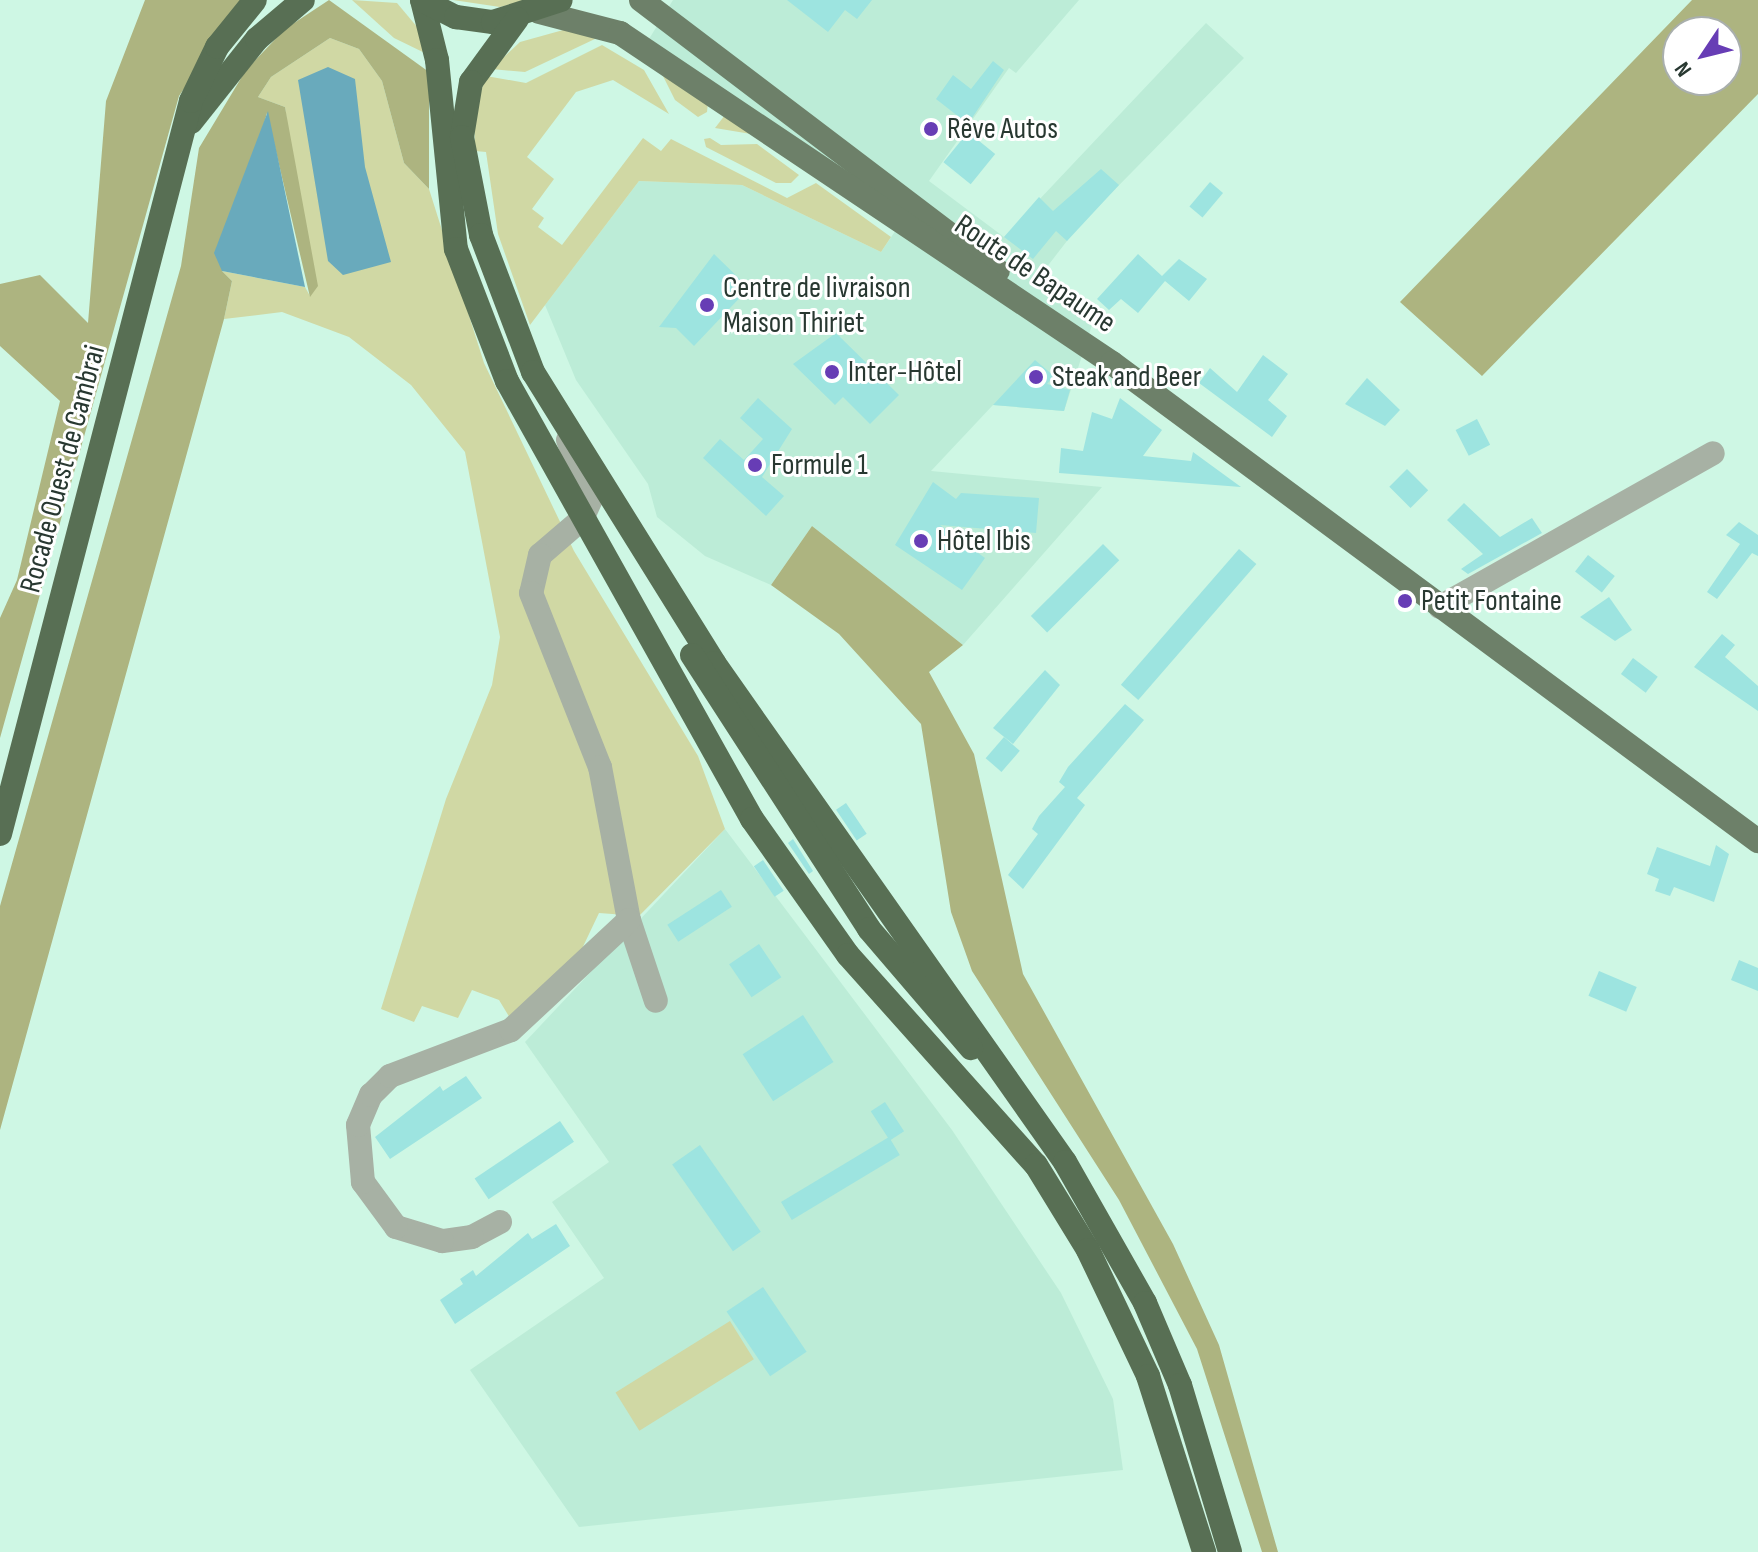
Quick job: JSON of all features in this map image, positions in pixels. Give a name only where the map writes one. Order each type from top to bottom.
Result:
[{"type":"highway","name":"Rocade Ouest de Cambrai","points":[[0,834],[191,122],[191,101],[217,47],[255,0]]},
{"type":"highway","name":"Rocade Ouest de Cambrai","points":[[191,122],[247,49],[303,0]]},
{"type":"highway","points":[[422,0],[468,20],[528,16],[561,0]]},
{"type":"highway","points":[[422,0],[437,60],[446,198],[464,275],[507,381],[752,819],[848,955],[1036,1165],[1088,1250],[1148,1376],[1204,1552]]},
{"type":"highway","points":[[528,16],[471,82],[464,169],[509,315],[565,433],[614,504],[714,663],[1030,1111],[1145,1303],[1210,1471],[1230,1552]]},
{"type":"main road","name":"Route de Bapaume","points":[[641,0],[820,134],[1112,363]]},
{"type":"main road","name":"Route de Bapaume","points":[[528,16],[609,27],[1112,363]]},
{"type":"main road","points":[[746,118],[799,138],[820,134]]},
{"type":"main road","points":[[1112,363],[1758,841]]},
{"type":"street","points":[[565,433],[591,499],[582,519],[540,555],[531,593],[600,767],[629,920],[656,1001]]},
{"type":"street","points":[[1440,607],[1713,453]]},
{"type":"street","points":[[500,1222],[442,1241],[396,1227],[363,1182],[358,1125],[371,1095],[390,1076],[511,1030],[568,969],[629,920]]},
{"type":"shaded area","points":[[145,0],[245,0],[179,96],[0,738],[0,618],[17,580],[60,401],[0,346],[0,284],[40,275],[88,323],[106,101]]},
{"type":"shaded area","points":[[329,0],[429,72],[429,189],[404,163],[382,81],[359,49],[330,38],[271,77],[258,97],[285,107],[318,286],[310,297],[267,113],[222,271],[232,281],[224,319],[0,1130],[0,906],[181,266],[199,148],[246,70],[285,29]]},
{"type":"shaded area","points":[[352,0],[397,3],[423,34],[429,55],[394,38]]},
{"type":"shaded area","points":[[453,0],[527,0],[500,7]]},
{"type":"shaded area","points":[[673,0],[1079,0],[1016,73],[1009,68],[929,181],[1004,237],[1206,23],[1244,58],[1077,228],[1036,281],[1092,325],[1064,411],[993,405],[931,471],[1102,487],[963,645],[812,526],[771,585],[705,556],[657,517],[648,484],[576,380],[545,305],[639,181],[742,185],[881,252],[896,230],[641,52]]},
{"type":"shaded area","points":[[1692,0],[1758,0],[1758,94],[1482,376],[1400,302],[1662,31],[1662,96],[1742,96],[1742,16],[1677,16]]},
{"type":"shaded area","points":[[574,27],[597,38],[525,72],[491,69],[520,42]]},
{"type":"shaded area","points":[[330,38],[359,49],[382,81],[404,163],[429,189],[484,363],[574,551],[698,756],[725,829],[639,916],[599,913],[579,955],[513,1023],[499,1000],[472,990],[458,1018],[422,1006],[414,1022],[381,1009],[446,799],[492,685],[500,637],[465,452],[411,385],[349,337],[282,312],[224,319],[232,281],[222,271],[305,287],[310,296],[285,107],[258,97],[271,77]]},
{"type":"shaded area","points":[[602,45],[644,70],[669,114],[613,80],[576,92],[527,157],[554,179],[532,209],[544,218],[538,227],[562,245],[643,138],[661,151],[671,139],[787,198],[816,183],[891,237],[881,252],[742,185],[639,181],[530,325],[498,234],[486,152],[475,151],[474,112],[486,76],[526,83]]},
{"type":"shaded area","points":[[660,70],[708,102],[707,112],[698,117],[675,100]]},
{"type":"shaded area","points":[[725,115],[751,134],[715,128]]},
{"type":"shaded area","points":[[710,138],[721,145],[757,144],[799,175],[791,183],[776,183],[706,147],[704,139]]},
{"type":"shaded area","points":[[812,526],[963,645],[929,672],[974,754],[1023,974],[1173,1244],[1219,1345],[1278,1552],[1262,1552],[1197,1349],[1119,1200],[972,971],[951,912],[921,724],[839,634],[771,585]]},
{"type":"shaded area","points":[[725,829],[952,1130],[1061,1293],[1113,1399],[1123,1470],[579,1527],[470,1370],[604,1278],[552,1202],[609,1162],[525,1042]]},
{"type":"shaded area","points":[[730,1321],[754,1359],[639,1431],[616,1393]]},
{"type":"water","points":[[328,67],[355,79],[365,167],[391,262],[343,275],[328,261],[298,80]]},
{"type":"water","points":[[268,111],[305,287],[222,271],[214,253]]},
{"type":"building","points":[[787,0],[872,0],[857,19],[845,10],[828,32]]},
{"type":"building","points":[[993,61],[1004,70],[968,124],[936,99],[953,75],[971,89]]},
{"type":"building","points":[[968,132],[995,154],[971,184],[943,162]]},
{"type":"building","points":[[1101,169],[1119,185],[1067,241],[1056,231],[1033,259],[1004,237],[1039,197],[1053,211]]},
{"type":"building","points":[[1210,182],[1223,193],[1202,217],[1189,207]]},
{"type":"building","name":"Centre de livraison Maison Thiriet","points":[[714,254],[749,288],[694,346],[676,328],[659,327]]},
{"type":"building","points":[[1138,254],[1162,276],[1179,259],[1207,279],[1189,301],[1165,281],[1138,313],[1121,299],[1109,310],[1097,299]]},
{"type":"building","points":[[836,333],[899,395],[870,424],[843,397],[835,405],[793,364]]},
{"type":"building","points":[[1263,355],[1288,374],[1268,400],[1287,416],[1272,437],[1199,383],[1210,368],[1237,392]]},
{"type":"building","points":[[1035,360],[1054,376],[1047,384],[1070,390],[1064,411],[993,405]]},
{"type":"building","points":[[1367,378],[1400,410],[1385,426],[1345,404]]},
{"type":"building","points":[[758,398],[792,429],[762,477],[784,496],[766,516],[703,458],[720,439],[744,460],[763,439],[740,418]]},
{"type":"building","points":[[1120,398],[1162,430],[1143,456],[1191,461],[1193,452],[1241,487],[1059,473],[1061,448],[1083,451],[1092,412],[1112,419]]},
{"type":"building","points":[[1477,419],[1490,445],[1469,456],[1456,430]]},
{"type":"building","points":[[1407,469],[1428,490],[1411,508],[1389,487]]},
{"type":"building","points":[[933,482],[956,499],[961,493],[1039,498],[1036,533],[940,525],[985,558],[962,590],[895,545]]},
{"type":"building","points":[[1464,503],[1500,537],[1532,518],[1542,533],[1468,574],[1461,569],[1483,554],[1447,520]]},
{"type":"building","points":[[1739,522],[1758,535],[1758,556],[1752,553],[1717,599],[1707,592],[1740,544],[1726,535]]},
{"type":"building","points":[[1103,544],[1119,560],[1047,632],[1031,616]]},
{"type":"building","points":[[1239,549],[1256,564],[1138,700],[1121,685]]},
{"type":"building","points":[[1588,555],[1615,576],[1602,592],[1575,572]]},
{"type":"building","points":[[1609,597],[1632,630],[1615,641],[1580,617]]},
{"type":"building","points":[[1722,634],[1735,645],[1725,657],[1758,686],[1758,711],[1694,667]]},
{"type":"building","points":[[1633,658],[1658,677],[1646,693],[1621,674]]},
{"type":"building","points":[[1045,670],[1060,685],[1013,744],[993,728]]},
{"type":"building","points":[[1125,704],[1144,720],[1077,798],[1085,805],[1023,889],[1008,875],[1038,834],[1032,829],[1039,816],[1065,787],[1059,782],[1068,767]]},
{"type":"building","points":[[1004,737],[1020,751],[1001,772],[986,758]]},
{"type":"building","points":[[846,803],[867,834],[857,840],[836,810]]},
{"type":"building","points":[[793,839],[813,871],[809,874],[788,843]]},
{"type":"building","points":[[1716,845],[1729,854],[1714,902],[1674,887],[1670,896],[1655,891],[1659,879],[1647,874],[1657,847],[1710,866]]},
{"type":"building","points":[[763,860],[784,891],[775,897],[754,866]]},
{"type":"building","points":[[721,890],[732,907],[678,942],[667,925]]},
{"type":"building","points":[[759,944],[781,977],[752,997],[729,964]]},
{"type":"building","points":[[1739,960],[1758,968],[1758,991],[1731,980]]},
{"type":"building","points":[[1599,971],[1637,987],[1626,1012],[1588,996]]},
{"type":"building","points":[[803,1015],[833,1062],[773,1101],[743,1054]]},
{"type":"building","points":[[466,1076],[482,1098],[390,1159],[375,1137],[440,1086],[443,1091]]},
{"type":"building","points":[[885,1102],[904,1131],[890,1141],[871,1111]]},
{"type":"building","points":[[560,1121],[574,1142],[489,1199],[475,1179]]},
{"type":"building","points":[[889,1137],[900,1155],[792,1220],[781,1202]]},
{"type":"building","points":[[700,1145],[761,1232],[733,1251],[672,1165]]},
{"type":"building","points":[[556,1224],[570,1246],[455,1324],[440,1300],[463,1284],[460,1279],[473,1270],[476,1276],[528,1233],[532,1239]]},
{"type":"building","points":[[763,1287],[807,1352],[770,1376],[727,1312]]},
{"type":"place","name":"Rêve Autos","points":[[931,129]]},
{"type":"place","name":"Centre de livraison Maison Thiriet","points":[[707,305]]},
{"type":"place","name":"Inter-Hôtel","points":[[832,372]]},
{"type":"place","name":"Steak and Beer","points":[[1036,377]]},
{"type":"place","name":"Formule 1","points":[[755,465]]},
{"type":"place","name":"Hôtel Ibis","points":[[921,541]]},
{"type":"place","name":"Petit Fontaine","points":[[1405,601]]}]
